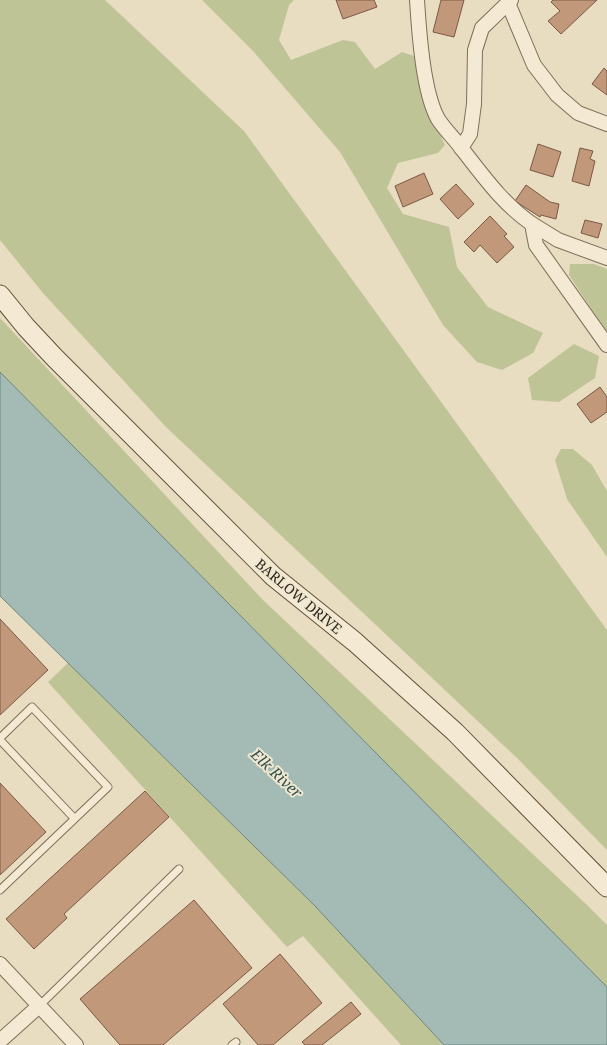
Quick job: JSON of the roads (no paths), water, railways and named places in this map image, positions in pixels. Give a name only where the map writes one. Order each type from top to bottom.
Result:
[{"type":"street","points":[[417,0],[420,44],[430,94],[438,119],[493,190],[517,213],[558,240],[607,258]]},
{"type":"street","points":[[462,148],[470,134],[474,104],[475,50],[477,42],[482,28],[510,1],[534,65],[557,95],[578,113],[607,124]]},
{"type":"street","points":[[532,224],[536,245],[607,345]]},
{"type":"street","name":"BARLOW DRIVE","points":[[0,295],[54,357],[230,535],[273,576],[356,642],[456,732],[607,887]]},
{"type":"street","points":[[0,964],[76,1045]]},
{"type":"street","points":[[0,1041],[40,1006]]},
{"type":"lane","points":[[0,890],[108,787],[32,707],[0,739],[74,818]]},
{"type":"lane","points":[[40,1006],[179,869]]},
{"type":"water","name":"Elk River","points":[[0,372],[607,987],[607,1045],[444,1045],[315,906],[0,596]]}]
